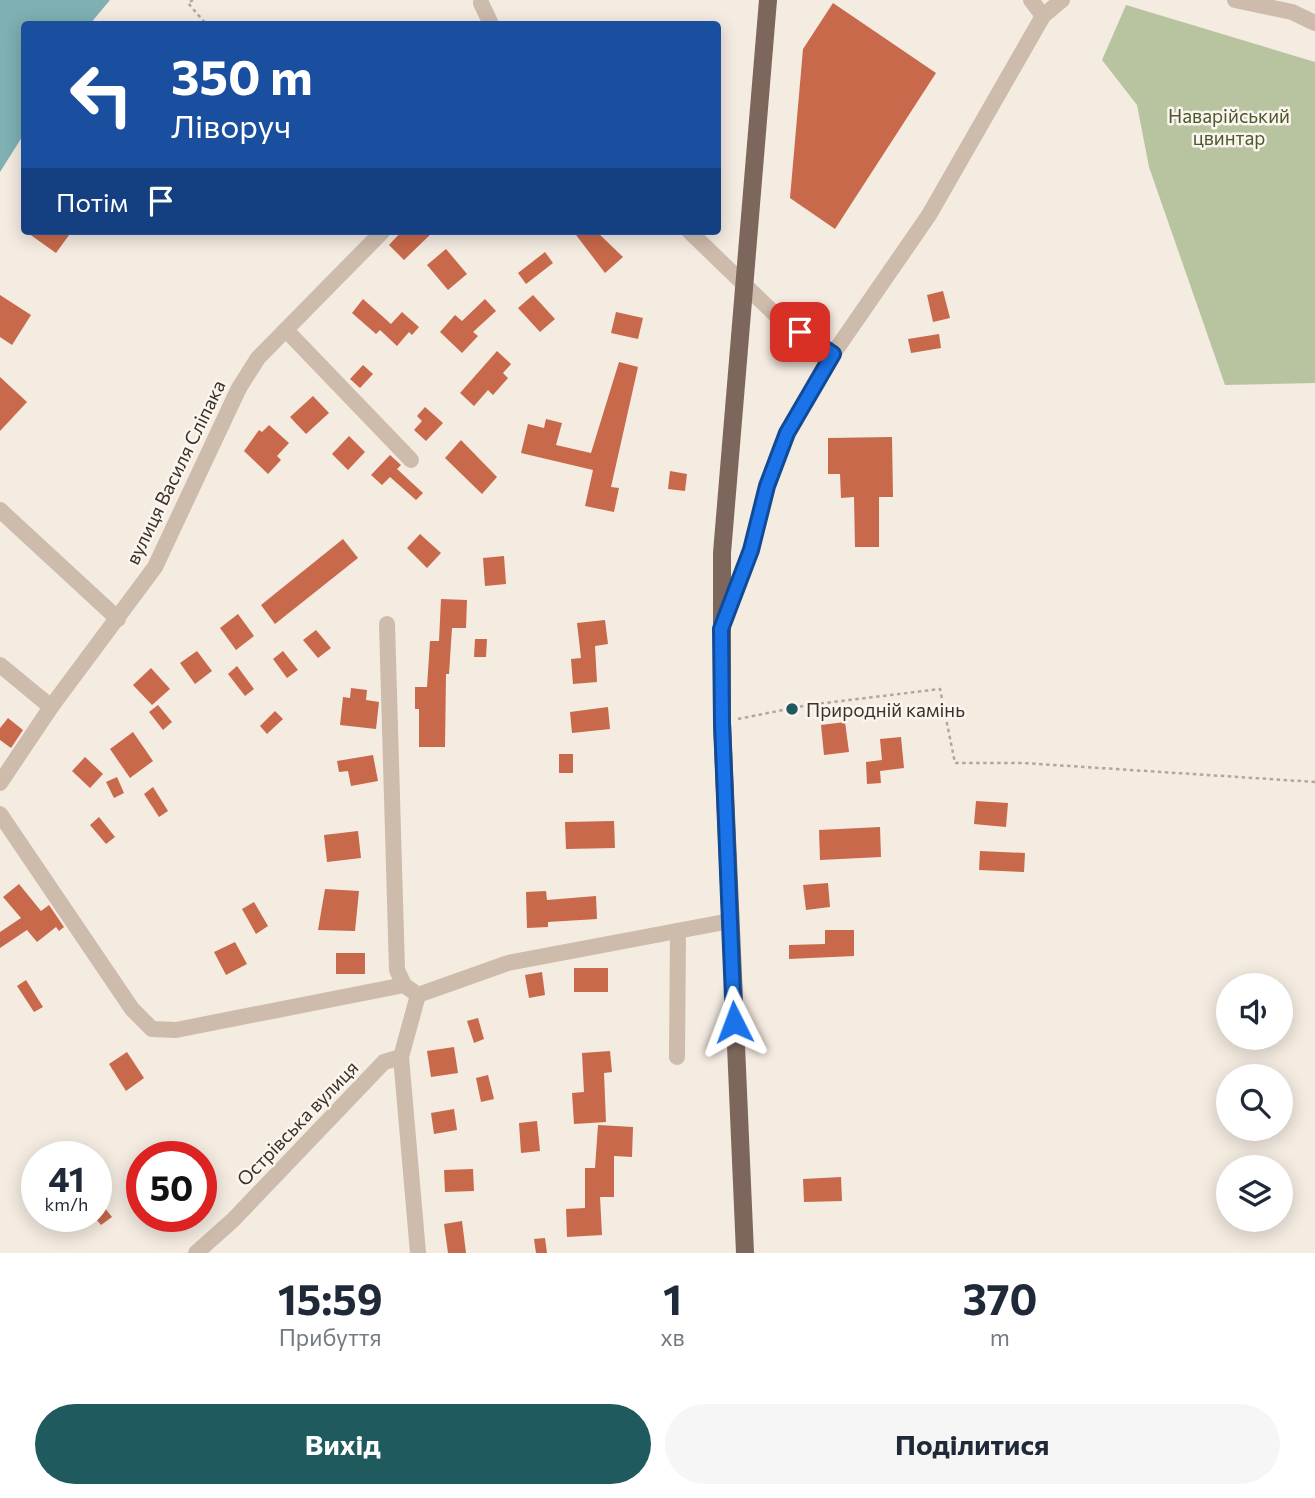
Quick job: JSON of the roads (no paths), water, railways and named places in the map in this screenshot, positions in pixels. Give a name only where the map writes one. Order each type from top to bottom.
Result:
[{"type":"main road","points":[[745,1253],[722,723],[722,553],[768,0]]},
{"type":"street","points":[[1031,0],[1043,16]]},
{"type":"street","points":[[721,629],[751,550],[767,486],[787,433],[833,354],[929,215],[1043,16],[1062,0]]},
{"type":"street","points":[[1235,0],[1293,12],[1315,23]]},
{"type":"street","points":[[481,3],[490,21]]},
{"type":"street","name":"вулиця Василя Сліпака","points":[[0,783],[51,706],[155,567],[239,388],[258,358],[376,235]]},
{"type":"street","points":[[693,235],[783,322],[833,354]]},
{"type":"street","points":[[286,330],[411,460]]},
{"type":"street","points":[[0,510],[118,619]]},
{"type":"street","points":[[387,624],[397,971],[404,985],[418,995]]},
{"type":"street","points":[[0,665],[51,706]]},
{"type":"street","points":[[0,814],[132,1009],[152,1029],[176,1030],[404,985]]},
{"type":"street","points":[[418,995],[508,963],[730,921]]},
{"type":"street","points":[[677,1058],[678,931]]},
{"type":"street","points":[[418,995],[401,1057],[418,1253]]},
{"type":"street","name":"Острівська вулиця","points":[[196,1253],[233,1220],[384,1062],[401,1057]]},
{"type":"water","points":[[0,0],[110,0],[92,21],[21,21],[21,139],[0,172]]},
{"type":"place","name":"Природній камінь","points":[[792,709]]},
{"type":"park label","name":"Наварійський цвинтар","points":[[1229,126]]}]
